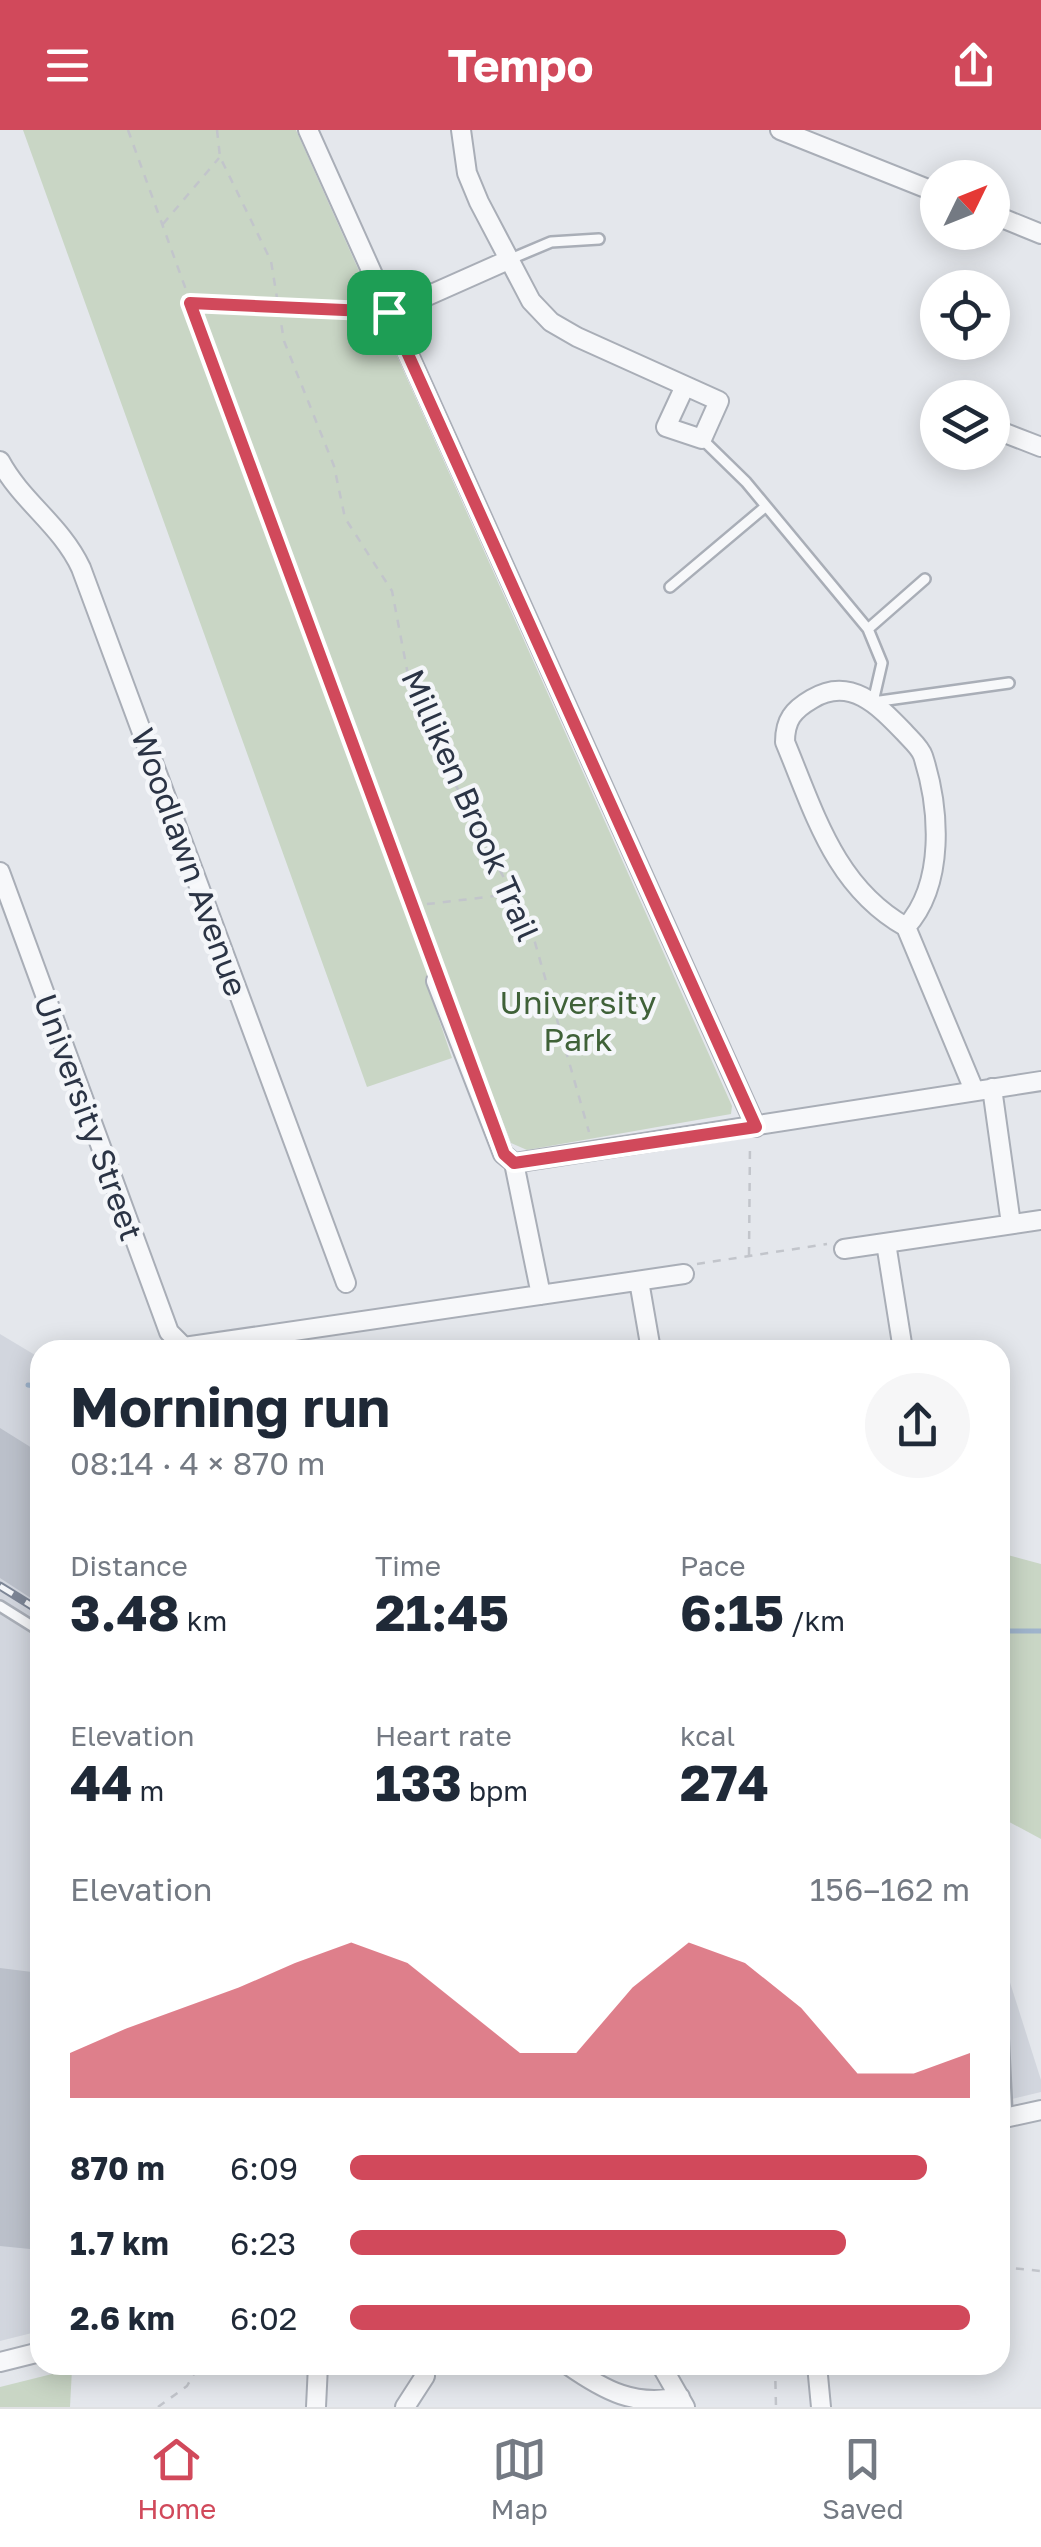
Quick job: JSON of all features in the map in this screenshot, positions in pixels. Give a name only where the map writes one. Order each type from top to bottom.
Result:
[{"type":"street","points":[[308,130],[752,1128]]},
{"type":"street","points":[[462,130],[467,173],[506,261],[530,302],[551,322],[719,401],[702,439],[666,427],[685,386]]},
{"type":"street","points":[[780,130],[920,185]]},
{"type":"street","points":[[1010,221],[1041,234]]},
{"type":"street","points":[[389,312],[506,261]]},
{"type":"street","points":[[1010,435],[1041,447]]},
{"type":"street","name":"Woodlawn Avenue","points":[[2,471],[62,532],[81,568],[346,1283]]},
{"type":"street","points":[[906,926],[924,907],[935,852],[922,752],[873,702],[855,691],[833,690],[816,697],[785,724],[785,742],[849,882],[886,915],[906,926],[983,1089],[1011,1224]]},
{"type":"street","name":"University Street","points":[[0,872],[169,1332],[176,1340]]},
{"type":"street","points":[[436,981],[504,1154],[514,1163],[541,1295]]},
{"type":"street","points":[[514,1163],[1041,1080]]},
{"type":"street","points":[[844,1249],[1041,1220]]},
{"type":"street","points":[[886,1242],[901,1340]]},
{"type":"street","points":[[246,1340],[684,1274]]},
{"type":"street","points":[[638,1281],[649,1340]]},
{"type":"street","points":[[1010,2117],[1041,2110]]},
{"type":"street","points":[[0,2362],[30,2354]]},
{"type":"street","points":[[316,2407],[318,2375]]},
{"type":"street","points":[[585,2375],[633,2404],[683,2402],[667,2375]]},
{"type":"street","points":[[818,2375],[822,2407]]},
{"type":"street","points":[[405,2407],[425,2376]]},
{"type":"lane","points":[[506,261],[552,242],[599,239]]},
{"type":"lane","points":[[702,439],[868,630],[882,663],[873,702],[1009,683]]},
{"type":"lane","points":[[670,587],[765,507]]},
{"type":"lane","points":[[868,630],[925,579]]},
{"type":"lane","points":[[0,1606],[30,1625]]},
{"type":"path","points":[[128,130],[436,981]]},
{"type":"path","name":"Milliken Brook Trail","points":[[217,130],[220,157],[272,261],[276,308],[334,466],[346,518],[392,591],[408,674],[433,724],[451,776],[532,932],[572,1088],[595,1151]]},
{"type":"path","points":[[162,225],[220,157]]},
{"type":"path","points":[[190,303],[389,312]]},
{"type":"path","points":[[410,906],[512,894]]},
{"type":"path","points":[[749,1256],[752,1128]]},
{"type":"path","points":[[684,1274],[696,1264],[835,1242],[844,1249]]},
{"type":"path","points":[[1010,2270],[1041,2272]]},
{"type":"path","points":[[158,2407],[187,2386],[193,2375]]},
{"type":"path","points":[[775,2375],[776,2407]]},
{"type":"shaded area","points":[[0,1334],[30,1352],[30,2334],[0,2341]]},
{"type":"shaded area","points":[[1010,1982],[1041,2080],[1041,2092],[1010,2100]]},
{"type":"green space","name":"University Park","points":[[23,130],[296,130],[732,1106],[731,1114],[527,1150],[511,1143],[445,973],[425,978],[452,1058],[367,1087]]},
{"type":"green space","points":[[1010,1556],[1041,1564],[1041,1839],[1010,1822]]},
{"type":"green space","points":[[48,2375],[72,2375],[70,2407],[0,2407],[0,2387]]},
{"type":"building","points":[[0,1428],[30,1447],[30,1598],[0,1578]]},
{"type":"building","points":[[0,1968],[30,1972],[30,2249],[0,2246]]},
{"type":"waterway","points":[[1010,1631],[1041,1631]]},
{"type":"railway","points":[[0,1586],[30,1605]]},
{"type":"route","points":[[190,303],[389,312],[756,1127],[514,1163],[504,1154],[436,981],[190,303]]}]
